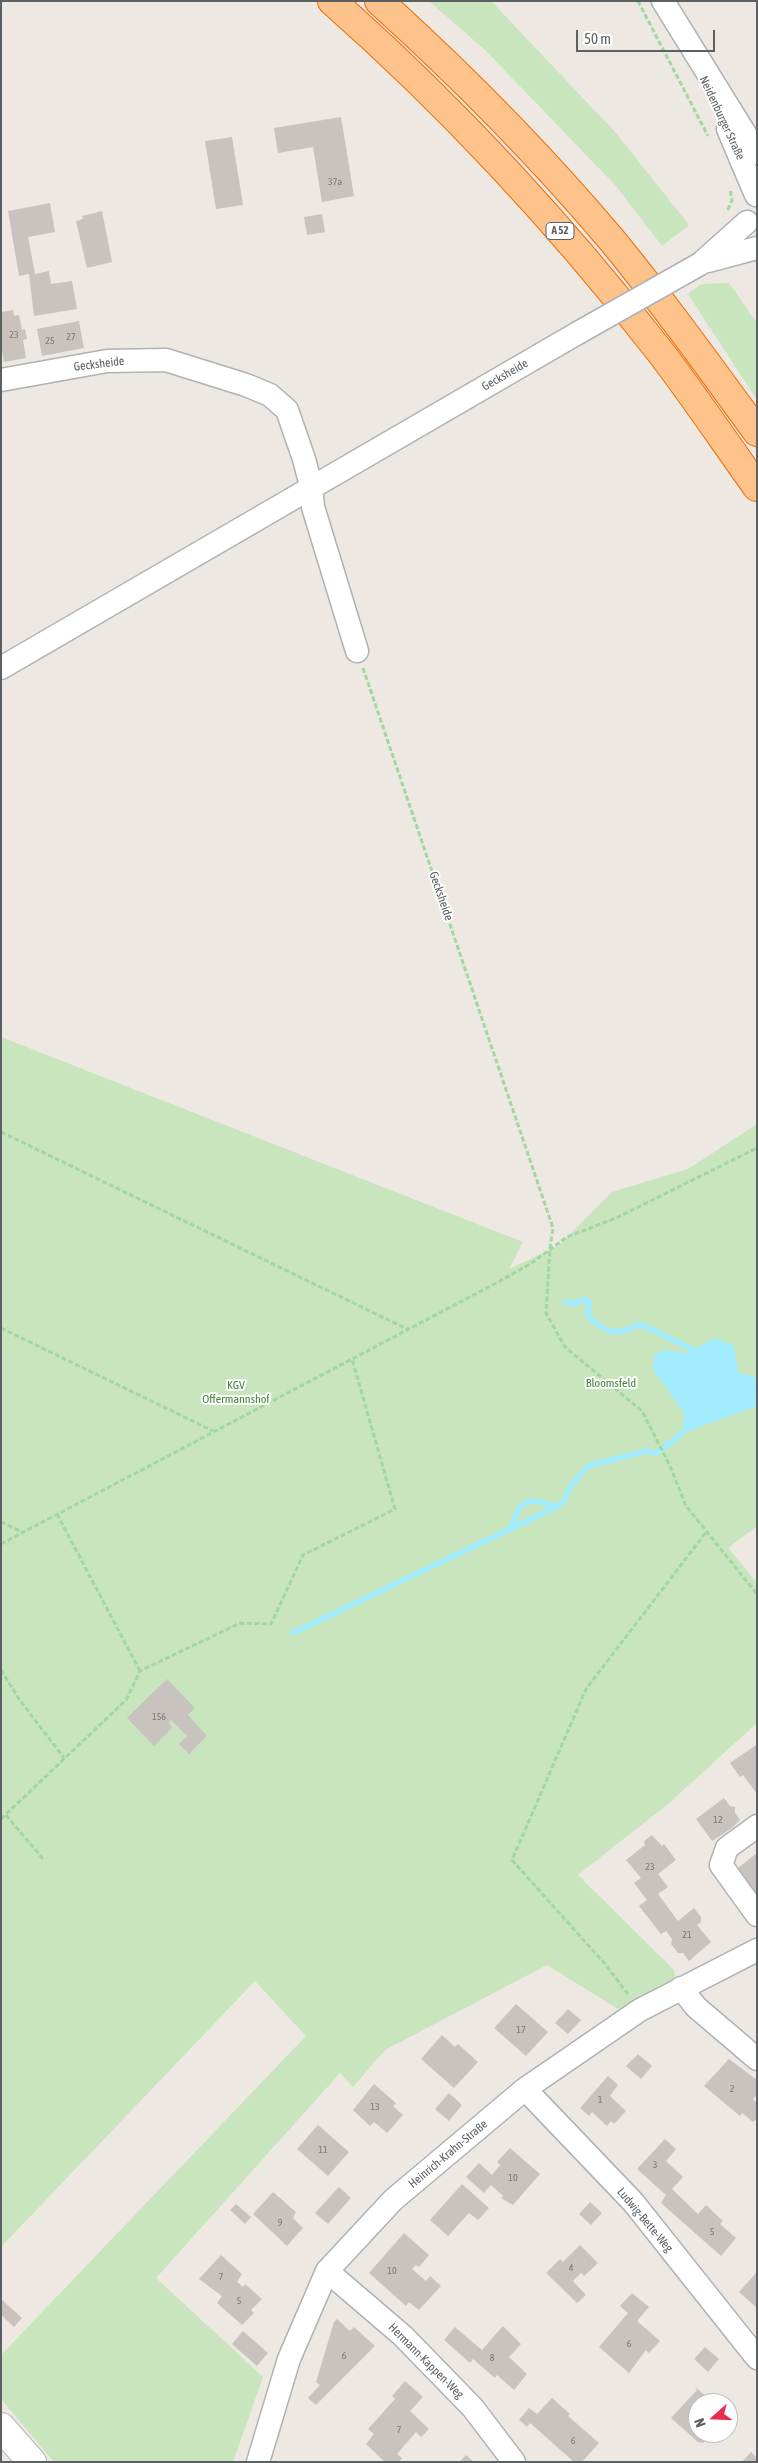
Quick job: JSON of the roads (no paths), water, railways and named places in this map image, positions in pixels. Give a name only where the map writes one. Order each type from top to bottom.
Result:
[{"type":"highway","name":"A 52","points":[[332,1],[382,46],[483,147],[587,261],[659,350],[757,487]]},
{"type":"highway","name":"A 52","points":[[379,1],[513,131],[610,239],[683,329],[757,432]]},
{"type":"main road","points":[[1,2427],[32,2462]]},
{"type":"street","name":"Neidenburger Straße","points":[[663,1],[686,43],[745,167],[756,195]]},
{"type":"street","name":"Neidenburger Straße","points":[[686,43],[757,153]]},
{"type":"street","points":[[756,195],[749,208],[747,222],[751,236],[757,243]]},
{"type":"street","name":"Gecksheide","points":[[1,668],[311,486],[700,264],[747,222]]},
{"type":"street","name":"Gecksheide","points":[[700,264],[757,248]]},
{"type":"street","name":"Gecksheide","points":[[1,380],[107,361],[166,360],[246,385],[270,395],[287,410],[311,486],[313,506],[357,651]]},
{"type":"street","points":[[757,1826],[727,1848],[720,1865],[757,1915]]},
{"type":"street","name":"Heinrich-Krahn-Straße","points":[[258,2462],[289,2359],[327,2271],[393,2200],[525,2089],[640,2010],[757,1950]]},
{"type":"street","points":[[681,1988],[696,2007],[757,2059]]},
{"type":"street","name":"Ludwig-Bette-Weg","points":[[525,2089],[633,2202],[757,2358]]},
{"type":"street","name":"Hermann-Kappen-Weg","points":[[327,2271],[403,2336],[473,2408],[514,2462]]},
{"type":"water","points":[[716,1338],[734,1346],[738,1372],[757,1378],[757,1406],[686,1432],[683,1427],[684,1413],[653,1369],[654,1355],[665,1350],[685,1353]]},
{"type":"waterway","points":[[565,1302],[574,1304],[585,1299],[590,1303],[587,1315],[606,1330],[612,1332],[624,1331],[640,1324],[692,1349]]},
{"type":"waterway","points":[[293,1633],[556,1507],[563,1502],[572,1484],[588,1466],[646,1451],[656,1453],[685,1430]]},
{"type":"waterway","points":[[510,1530],[517,1512],[525,1503],[537,1501],[556,1507]]},
{"type":"park label","name":"Bloomsfeld","points":[[611,1383]]},
{"type":"park label","name":"KGV Offermannshof","points":[[236,1392]]}]
